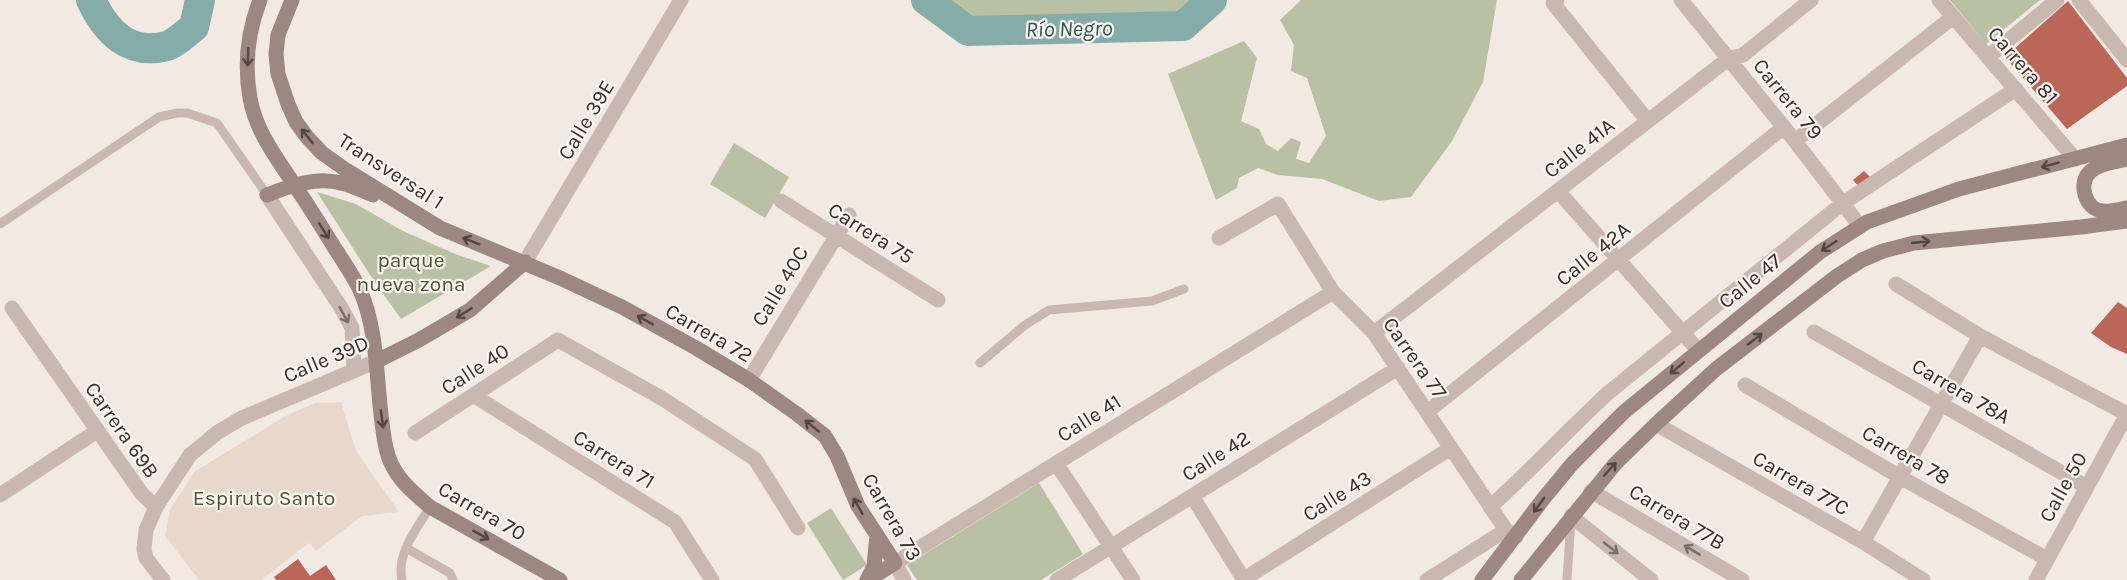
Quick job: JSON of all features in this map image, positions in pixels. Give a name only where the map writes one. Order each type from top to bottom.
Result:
[{"type":"street","points":[[260,0],[252,20],[247,54],[250,98],[262,134],[275,157],[360,290],[369,318],[377,361]]},
{"type":"street","name":"Transversal 1","points":[[292,0],[278,34],[276,54],[278,74],[296,122],[307,137],[322,153],[440,228],[525,262]]},
{"type":"street","name":"Calle 39E","points":[[525,262],[681,0]]},
{"type":"street","name":"Carrera 79","points":[[1681,0],[1784,127],[1860,226]]},
{"type":"street","name":"Calle 41A","points":[[1374,333],[1647,120],[1728,59],[1743,55],[1811,0]]},
{"type":"street","name":"Carrera 81","points":[[1939,0],[2074,159]]},
{"type":"street","points":[[1988,57],[2057,0]]},
{"type":"street","points":[[2079,0],[2127,60]]},
{"type":"street","points":[[1555,2],[1647,120]]},
{"type":"street","points":[[1795,141],[1953,17]]},
{"type":"street","name":"Calle 47","points":[[1490,507],[1534,467],[1576,422],[1608,393],[1843,203],[2016,89]]},
{"type":"street","name":"Calle 42A","points":[[1427,412],[1784,127]]},
{"type":"street","name":"Calle 47","points":[[1482,580],[1511,534],[1593,441],[1698,350],[1820,252],[1867,222],[1959,189],[2127,145]]},
{"type":"street","points":[[2127,159],[2099,166],[2086,176],[2084,183],[2084,192],[2090,205],[2096,209],[2104,212],[2127,208]]},
{"type":"street","points":[[354,370],[352,328],[342,309],[267,195],[307,182],[342,183],[406,208]]},
{"type":"street","points":[[1558,191],[1698,350]]},
{"type":"street","name":"Carrera 75","points":[[782,201],[938,300]]},
{"type":"street","name":"Carrera 77","points":[[1219,238],[1278,204],[1333,292],[1374,333],[1490,507],[1511,534]]},
{"type":"street","name":"Calle 40C","points":[[748,380],[849,215]]},
{"type":"street","points":[[1521,580],[1591,491],[1656,424],[1716,369],[1837,276],[1862,260],[1883,251],[1914,243],[2127,221]]},
{"type":"street","name":"Calle 39D","points":[[156,507],[190,456],[218,432],[247,415],[377,361],[419,340],[470,310],[525,262]]},
{"type":"street","name":"Carrera 72","points":[[525,262],[622,307],[748,380],[825,436],[837,456],[843,474]]},
{"type":"street","points":[[1896,284],[1980,336],[2127,414]]},
{"type":"street","name":"Calle 41","points":[[867,580],[1333,292]]},
{"type":"street","name":"Carrera 69B","points":[[12,308],[141,494],[156,507],[146,530],[144,549],[151,566],[163,580]]},
{"type":"street","name":"Carrera 78A","points":[[1814,332],[2087,487]]},
{"type":"street","points":[[1863,542],[1980,336]]},
{"type":"street","name":"Calle 40","points":[[414,433],[558,340],[663,399],[755,459],[798,528]]},
{"type":"street","name":"Carrera 70","points":[[377,361],[386,451],[390,463],[412,492],[430,507],[560,580]]},
{"type":"street","name":"Calle 42","points":[[1057,580],[1398,368]]},
{"type":"street","name":"Carrera 78","points":[[1745,385],[1900,477],[2047,559]]},
{"type":"street","name":"Carrera 71","points":[[473,395],[675,522],[712,580]]},
{"type":"street","name":"Calle 50","points":[[2039,579],[2047,559],[2127,414]]},
{"type":"street","name":"Carrera 77C","points":[[1656,424],[1863,542],[1923,580]]},
{"type":"street","points":[[0,495],[97,431]]},
{"type":"street","name":"Calle 43","points":[[1244,580],[1451,448]]},
{"type":"street","points":[[1056,463],[1133,580]]},
{"type":"street","name":"Carrera 73","points":[[843,474],[858,506],[904,580]]},
{"type":"street","name":"Carrera 77B","points":[[1591,491],[1742,580]]},
{"type":"street","points":[[1192,496],[1244,580]]},
{"type":"street","points":[[1571,516],[1651,580]]},
{"type":"street","points":[[1427,580],[1511,534]]},
{"type":"street","points":[[867,580],[874,566],[877,535]]},
{"type":"lane","points":[[0,224],[159,117],[177,113],[187,113],[217,123],[267,195]]},
{"type":"lane","points":[[980,363],[1024,324],[1048,310],[1152,301],[1184,290]]},
{"type":"lane","points":[[402,580],[402,562],[406,548],[430,507]]},
{"type":"lane","points":[[1568,580],[1571,516]]},
{"type":"lane","points":[[406,548],[450,573],[453,580]]},
{"type":"green space","points":[[926,0],[1212,0],[1183,26],[968,31]]},
{"type":"green space","points":[[1301,0],[1497,0],[1483,82],[1452,141],[1411,197],[1379,201],[1322,179],[1278,175],[1258,168],[1239,178],[1237,188],[1216,200],[1168,74],[1244,41],[1257,58],[1241,121],[1259,129],[1266,144],[1278,151],[1291,138],[1301,142],[1296,159],[1309,163],[1326,136],[1307,78],[1291,71],[1294,45],[1280,20]]},
{"type":"green space","points":[[1950,0],[2040,0],[1986,44]]},
{"type":"green space","points":[[734,143],[789,177],[765,218],[710,184]]},
{"type":"green space","name":"parque nueva zona","points":[[317,192],[356,204],[403,231],[455,254],[491,266],[401,319]]},
{"type":"green space","points":[[1039,483],[1083,554],[1041,580],[917,580],[907,565]]},
{"type":"green space","points":[[831,508],[867,565],[843,580],[807,523]]},
{"type":"shaded area","name":"Espiruto Santo","points":[[341,402],[356,451],[399,512],[362,516],[316,551],[309,543],[261,580],[199,580],[165,536],[170,510],[194,472],[287,415],[315,403]]},
{"type":"building","points":[[2068,1],[2127,78],[2127,86],[2067,129],[2005,57]]},
{"type":"building","points":[[1864,171],[1872,179],[1861,189],[1853,180]]},
{"type":"building","points":[[2118,302],[2127,308],[2127,354],[2111,347],[2091,333]]},
{"type":"building","points":[[298,559],[310,576],[326,565],[336,580],[276,580],[274,577]]},
{"type":"waterway","name":"Río Negro","points":[[91,0],[104,22],[120,39],[141,48],[170,45],[194,27],[200,0]]},
{"type":"waterway","name":"Río Negro","points":[[926,0],[968,31],[1183,26],[1212,0]]}]
